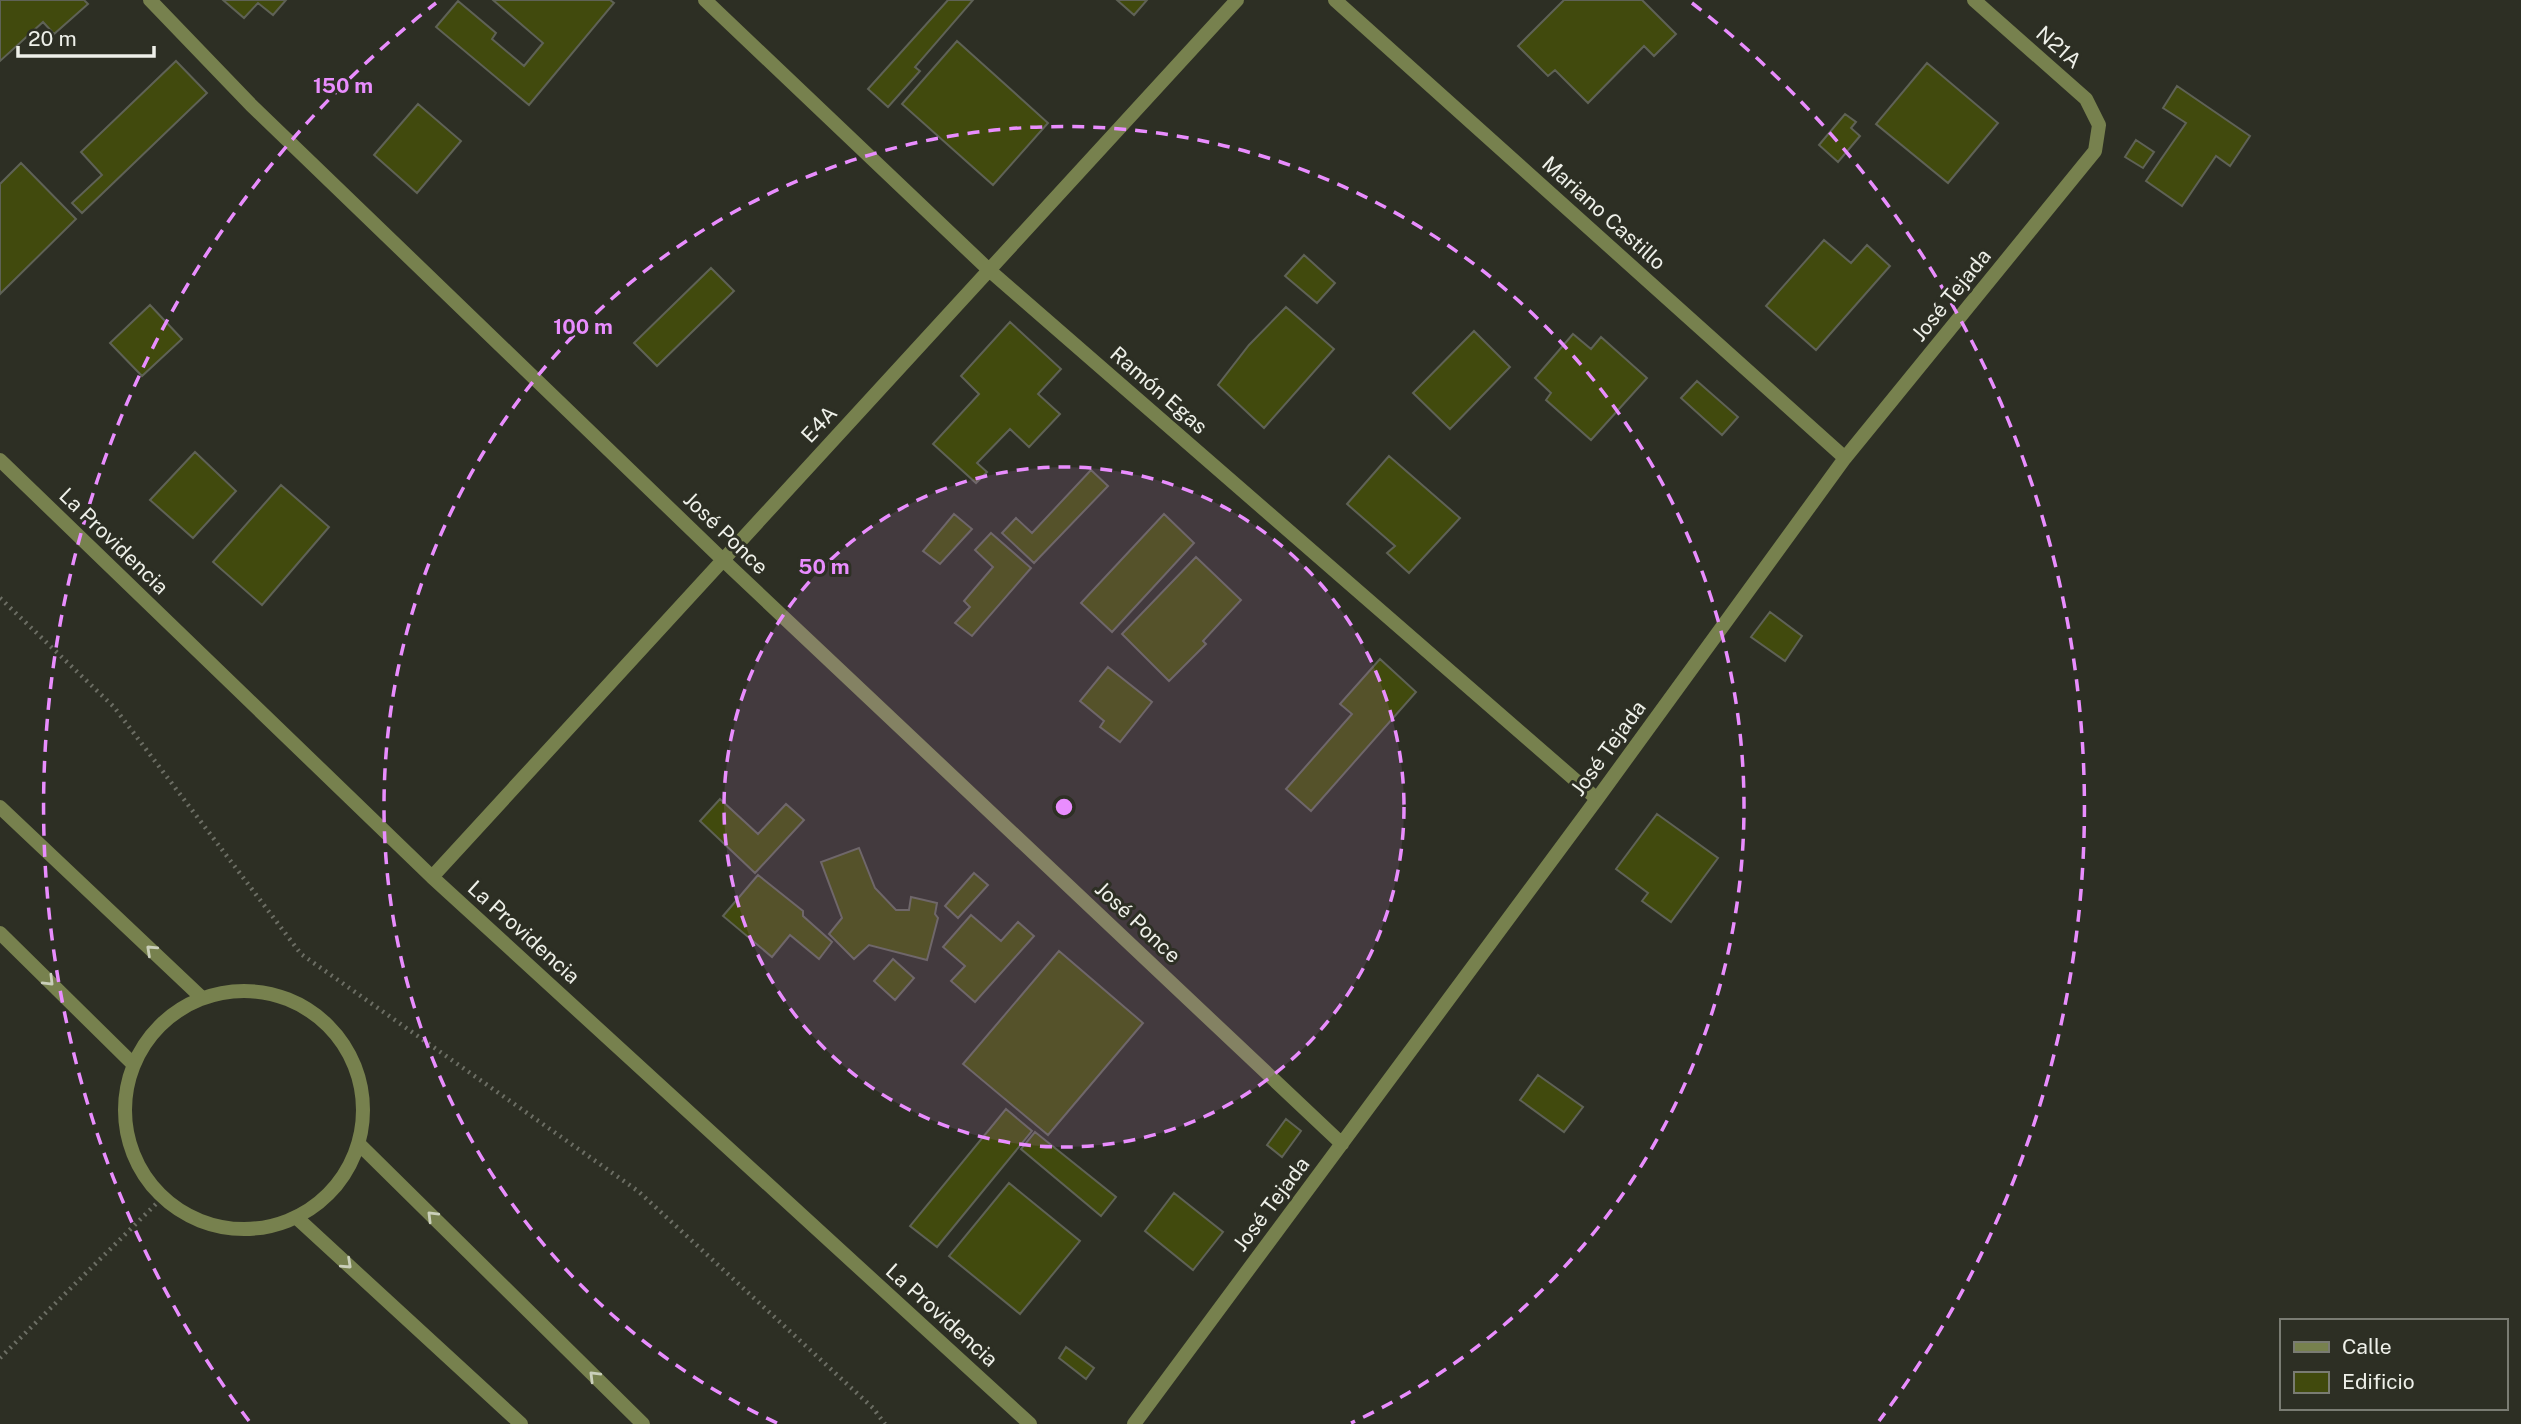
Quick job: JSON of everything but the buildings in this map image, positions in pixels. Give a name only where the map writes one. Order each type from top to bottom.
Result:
[{"type":"street","name":"José Ponce","points":[[150,0],[251,105],[723,560],[1342,1144]]},
{"type":"street","name":"Ramón Egas","points":[[705,0],[989,270],[1597,799]]},
{"type":"street","name":"E4A","points":[[432,877],[1237,0]]},
{"type":"street","name":"Mariano Castillo","points":[[1335,0],[1844,458]]},
{"type":"street","name":"N21A","points":[[1974,0],[2086,99]]},
{"type":"street","name":"José Tejada","points":[[1134,1424],[1597,799],[1844,458],[2095,151],[2099,125],[2086,99]]},
{"type":"street","name":"La Providencia","points":[[0,460],[432,877],[1030,1424]]},
{"type":"street","points":[[0,807],[201,997]]},
{"type":"street","points":[[0,933],[132,1063]]},
{"type":"street","points":[[245,989],[289,998],[326,1022],[353,1057],[365,1100],[360,1144],[337,1188],[297,1218],[250,1231],[202,1223],[162,1198],[133,1158],[122,1111],[132,1063],[159,1023],[201,997],[245,989]]},
{"type":"street","points":[[360,1144],[643,1424]]},
{"type":"street","points":[[297,1218],[521,1424]]},
{"type":"path","points":[[0,598],[114,707],[301,954],[638,1191],[873,1408],[885,1424]]},
{"type":"path","points":[[0,1358],[162,1198]]}]
